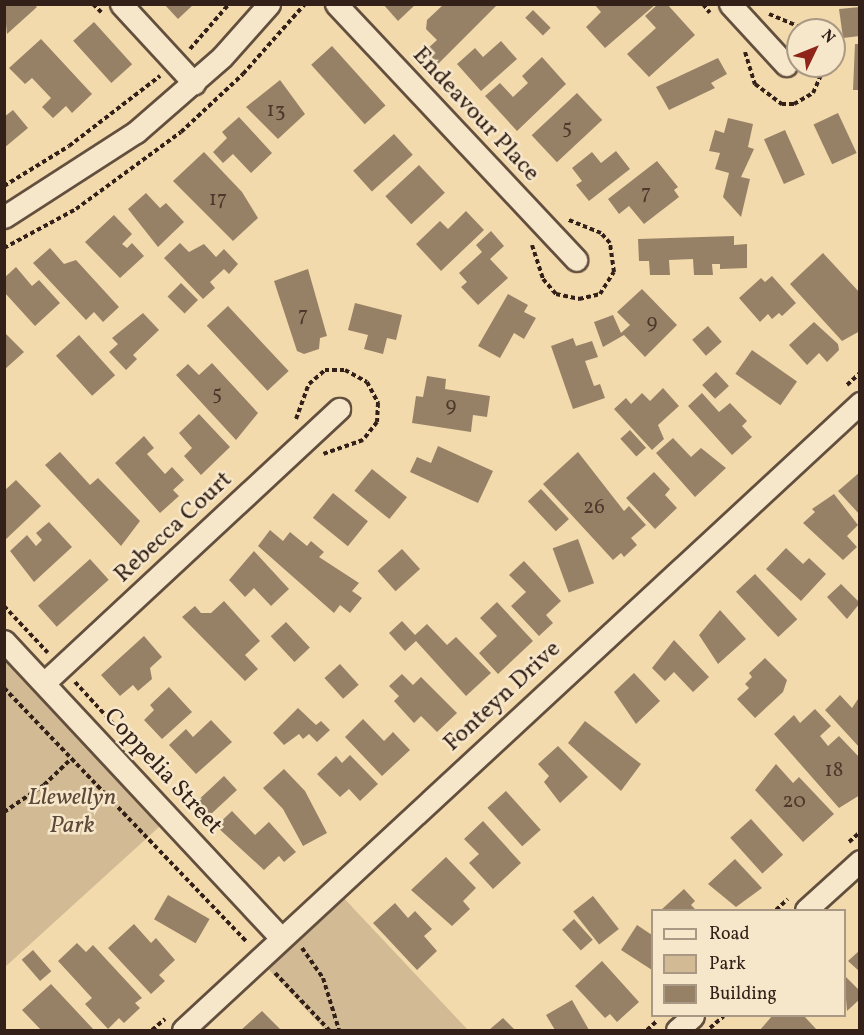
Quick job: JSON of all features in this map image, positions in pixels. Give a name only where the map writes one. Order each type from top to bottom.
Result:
[{"type":"street","points":[[121,4],[194,82]]},
{"type":"street","points":[[4,217],[111,150],[194,82],[269,4]]},
{"type":"street","name":"Endeavour Place","points":[[336,4],[576,260]]},
{"type":"street","points":[[730,4],[786,65]]},
{"type":"street","name":"Fonteyn Drive","points":[[183,1030],[860,403]]},
{"type":"street","name":"Rebecca Court","points":[[44,683],[339,410]]},
{"type":"street","name":"Coppelia Street","points":[[4,641],[281,938]]},
{"type":"street","points":[[807,909],[860,861]]},
{"type":"street","points":[[677,1030],[692,1017]]},
{"type":"path","points":[[186,54],[229,4]]},
{"type":"path","points":[[764,10],[786,20]]},
{"type":"path","points":[[4,186],[83,136],[165,72]]},
{"type":"path","points":[[4,606],[52,658]]},
{"type":"path","points":[[4,688],[247,942]]},
{"type":"path","points":[[4,812],[44,785],[71,759]]},
{"type":"path","points":[[302,948],[323,978],[339,1030]]},
{"type":"path","points":[[275,973],[329,1030]]},
{"type":"path","points":[[647,1030],[662,1017]]},
{"type":"path","points":[[708,1030],[723,1017]]},
{"type":"green space","name":"Llewellyn Park","points":[[5,641],[169,818],[5,967]]},
{"type":"green space","points":[[335,888],[468,1030],[325,1030],[259,959]]},
{"type":"building","points":[[4,4],[34,4],[37,7],[7,34]]},
{"type":"building","points":[[164,4],[194,4],[178,19]]},
{"type":"building","points":[[383,4],[416,4],[398,21]]},
{"type":"building","points":[[444,4],[498,4],[438,64],[425,51],[437,40],[426,29],[427,20]]},
{"type":"building","points":[[594,4],[656,4],[605,48],[586,27],[601,12]]},
{"type":"building","points":[[658,4],[667,4],[695,35],[649,77],[627,54],[656,28],[645,16]]},
{"type":"building","points":[[860,7],[860,36],[846,38],[846,18],[840,18],[839,9]]},
{"type":"building","points":[[533,10],[551,28],[543,35],[525,18]]},
{"type":"building","points":[[94,22],[132,64],[111,83],[73,41]]},
{"type":"building","points":[[41,39],[92,94],[72,113],[66,106],[53,118],[42,107],[51,98],[32,78],[25,84],[9,68]]},
{"type":"building","points":[[501,41],[517,59],[481,91],[457,64],[475,48],[483,57]]},
{"type":"building","points":[[855,44],[860,44],[860,90],[853,90]]},
{"type":"building","points":[[332,46],[386,105],[365,124],[311,65]]},
{"type":"building","points":[[542,57],[566,84],[517,131],[485,96],[500,83],[513,97],[528,83],[522,76]]},
{"type":"building","points":[[718,58],[727,74],[711,83],[715,88],[669,110],[656,87]]},
{"type":"building","points":[[280,80],[305,114],[278,139],[246,107]]},
{"type":"building","points":[[577,93],[602,120],[557,162],[532,135]]},
{"type":"building","points":[[13,110],[28,128],[4,148],[4,117]]},
{"type":"building","points":[[838,113],[857,153],[832,164],[814,124]]},
{"type":"building","points":[[239,117],[272,153],[251,173],[233,154],[223,163],[213,152],[227,138],[222,132]]},
{"type":"building","points":[[728,118],[753,124],[748,147],[754,149],[741,177],[750,179],[741,217],[723,197],[729,173],[715,169],[720,153],[709,151],[715,130],[724,133]]},
{"type":"building","points":[[785,130],[805,175],[784,184],[764,139]]},
{"type":"building","points":[[394,134],[413,155],[372,192],[353,171]]},
{"type":"building","points":[[616,151],[630,169],[589,201],[576,185],[582,181],[572,168],[592,152],[601,163]]},
{"type":"building","points":[[204,152],[242,192],[258,218],[233,241],[173,181]]},
{"type":"building","points":[[657,161],[678,187],[674,190],[679,197],[644,224],[629,206],[619,214],[608,199]]},
{"type":"building","points":[[419,165],[445,193],[411,224],[385,196]]},
{"type":"building","points":[[146,193],[160,208],[166,203],[184,222],[158,247],[128,209]]},
{"type":"building","points":[[466,211],[484,230],[441,271],[416,244],[440,221],[448,229]]},
{"type":"building","points":[[114,215],[132,234],[122,244],[127,248],[132,243],[144,256],[120,278],[85,242]]},
{"type":"building","points":[[491,231],[504,246],[490,259],[508,278],[478,305],[461,287],[467,282],[459,273],[482,252],[476,245]]},
{"type":"building","points":[[734,236],[734,245],[747,244],[747,268],[720,269],[720,264],[712,264],[713,275],[694,275],[693,259],[669,260],[670,275],[650,275],[649,261],[639,261],[638,239]]},
{"type":"building","points":[[180,243],[189,252],[204,244],[216,257],[224,249],[238,264],[229,274],[224,269],[210,282],[215,288],[203,299],[164,258]]},
{"type":"building","points":[[50,248],[64,264],[76,260],[119,307],[103,322],[94,312],[86,320],[33,263]]},
{"type":"building","points":[[823,253],[860,293],[860,331],[842,341],[790,284]]},
{"type":"building","points":[[16,267],[32,286],[39,280],[60,303],[35,326],[5,293],[4,278]]},
{"type":"building","points":[[308,269],[327,336],[320,338],[319,349],[304,354],[297,351],[274,281]]},
{"type":"building","points":[[772,276],[796,303],[782,316],[779,313],[772,319],[768,314],[760,322],[739,298],[761,278],[765,282]]},
{"type":"building","points":[[181,283],[198,300],[185,313],[168,296]]},
{"type":"building","points":[[642,289],[677,325],[645,357],[624,335],[603,347],[594,322],[613,315],[621,333],[630,325],[617,312]]},
{"type":"building","points":[[508,294],[528,305],[524,312],[536,318],[524,339],[514,333],[500,358],[478,346]]},
{"type":"building","points":[[355,303],[402,315],[396,340],[387,338],[383,354],[364,349],[368,335],[348,330]]},
{"type":"building","points":[[228,306],[289,371],[267,391],[207,326]]},
{"type":"building","points":[[143,313],[159,330],[133,355],[137,359],[126,370],[109,352],[118,344],[112,338]]},
{"type":"building","points":[[814,322],[838,344],[839,350],[827,362],[819,353],[807,365],[789,345]]},
{"type":"building","points":[[708,326],[722,342],[706,356],[692,340]]},
{"type":"building","points":[[4,332],[24,352],[4,370]]},
{"type":"building","points":[[79,335],[115,375],[92,396],[56,356]]},
{"type":"building","points":[[573,338],[576,346],[592,341],[598,357],[585,361],[594,386],[600,384],[605,398],[573,409],[551,346]]},
{"type":"building","points":[[752,350],[797,382],[780,405],[735,374]]},
{"type":"building","points":[[212,363],[258,413],[236,440],[176,375],[188,364],[199,375]]},
{"type":"building","points":[[716,372],[729,386],[715,399],[702,385]]},
{"type":"building","points":[[427,376],[446,379],[445,389],[490,396],[487,417],[473,415],[471,432],[412,423],[416,396],[423,397]]},
{"type":"building","points":[[663,388],[679,406],[658,425],[664,439],[652,450],[614,409],[626,398],[631,404],[642,393],[650,401]]},
{"type":"building","points":[[702,393],[719,412],[730,403],[747,421],[742,426],[752,437],[732,455],[688,406]]},
{"type":"building","points":[[199,414],[230,447],[201,475],[184,456],[192,448],[179,433]]},
{"type":"building","points":[[630,430],[646,448],[636,457],[620,439]]},
{"type":"building","points":[[144,436],[154,448],[147,454],[165,474],[172,467],[184,480],[173,490],[179,496],[160,513],[115,463]]},
{"type":"building","points":[[673,438],[691,457],[701,448],[726,468],[695,497],[656,453]]},
{"type":"building","points":[[438,446],[493,471],[478,503],[410,472],[417,457],[431,463]]},
{"type":"building","points":[[60,452],[90,485],[98,478],[140,521],[121,546],[45,465]]},
{"type":"building","points":[[578,452],[624,511],[629,506],[646,525],[631,538],[637,545],[624,557],[621,553],[613,560],[543,484]]},
{"type":"building","points":[[372,469],[407,497],[389,519],[354,491]]},
{"type":"building","points":[[654,472],[670,489],[665,495],[677,508],[655,529],[626,498]]},
{"type":"building","points":[[860,472],[860,515],[838,491]]},
{"type":"building","points":[[16,480],[41,506],[4,541],[4,491]]},
{"type":"building","points":[[541,489],[569,519],[556,531],[528,501]]},
{"type":"building","points":[[333,493],[368,521],[348,546],[313,518]]},
{"type":"building","points":[[834,494],[858,525],[847,536],[857,547],[843,560],[803,523],[815,512],[812,509]]},
{"type":"building","points":[[49,522],[72,547],[34,582],[10,551],[27,535],[36,546],[42,540],[36,533]]},
{"type":"building","points":[[270,530],[283,541],[290,532],[307,546],[311,541],[324,552],[319,557],[359,583],[352,591],[362,598],[350,613],[340,605],[334,613],[258,546]]},
{"type":"building","points":[[578,539],[594,583],[569,592],[553,548]]},
{"type":"building","points":[[786,548],[803,564],[809,558],[826,574],[801,601],[766,569]]},
{"type":"building","points":[[402,549],[420,569],[396,591],[377,571]]},
{"type":"building","points":[[254,551],[289,589],[271,606],[254,588],[245,597],[229,580]]},
{"type":"building","points":[[90,559],[109,580],[57,627],[38,606]]},
{"type":"building","points":[[524,561],[561,601],[546,615],[553,623],[539,636],[511,606],[526,592],[509,575]]},
{"type":"building","points":[[755,574],[797,619],[778,637],[736,592]]},
{"type":"building","points":[[841,584],[860,603],[847,619],[827,597]]},
{"type":"building","points":[[224,601],[260,641],[245,655],[258,669],[245,681],[182,617],[195,606],[201,613],[211,613]]},
{"type":"building","points":[[497,602],[533,641],[498,674],[479,653],[497,636],[480,618]]},
{"type":"building","points":[[720,610],[746,639],[718,664],[699,635]]},
{"type":"building","points":[[402,621],[415,635],[427,624],[447,645],[456,637],[491,673],[466,696],[416,641],[405,651],[389,633]]},
{"type":"building","points":[[286,622],[310,648],[295,662],[271,636]]},
{"type":"building","points":[[144,636],[162,657],[150,668],[152,679],[138,691],[133,685],[120,696],[101,675]]},
{"type":"building","points":[[674,640],[709,677],[693,692],[674,672],[665,681],[652,668]]},
{"type":"building","points":[[765,658],[787,680],[783,692],[755,718],[737,699],[749,688],[745,684],[752,677],[749,673]]},
{"type":"building","points":[[340,664],[359,685],[343,699],[324,678]]},
{"type":"building","points":[[634,673],[660,701],[636,724],[614,692]]},
{"type":"building","points":[[402,674],[413,685],[421,677],[457,713],[437,732],[421,716],[414,723],[394,701],[399,696],[389,686]]},
{"type":"building","points":[[169,687],[192,712],[162,739],[144,720],[154,710],[150,705]]},
{"type":"building","points":[[840,695],[852,708],[860,696],[860,748],[825,710]]},
{"type":"building","points":[[298,708],[316,725],[321,721],[330,730],[317,742],[309,734],[303,739],[299,734],[284,745],[273,733]]},
{"type":"building","points":[[815,709],[831,726],[820,736],[828,746],[839,736],[860,758],[860,795],[839,808],[774,734],[794,715],[800,723]]},
{"type":"building","points":[[363,719],[384,741],[393,732],[410,750],[382,776],[345,737]]},
{"type":"building","points":[[211,720],[232,742],[196,774],[169,745],[186,729],[193,737]]},
{"type":"building","points":[[585,721],[641,764],[621,791],[568,743]]},
{"type":"building","points":[[558,746],[588,777],[560,803],[544,782],[549,776],[538,764]]},
{"type":"building","points":[[350,755],[378,784],[360,801],[349,789],[340,797],[317,774],[336,756],[342,763]]},
{"type":"building","points":[[776,764],[793,783],[799,777],[834,814],[803,842],[755,790]]},
{"type":"building","points":[[284,769],[305,791],[327,833],[303,846],[283,809],[263,788]]},
{"type":"building","points":[[224,776],[237,790],[209,816],[196,802]]},
{"type":"building","points":[[506,791],[541,830],[522,846],[487,808]]},
{"type":"building","points":[[232,811],[255,835],[269,822],[296,852],[284,862],[279,856],[264,870],[216,826]]},
{"type":"building","points":[[751,819],[783,855],[762,873],[730,838]]},
{"type":"building","points":[[483,821],[521,863],[493,889],[469,863],[479,854],[464,839]]},
{"type":"building","points":[[446,857],[476,888],[463,901],[470,909],[452,926],[411,890]]},
{"type":"building","points":[[735,859],[762,888],[736,907],[708,884]]},
{"type":"building","points":[[684,889],[695,901],[691,905],[695,909],[662,909]]},
{"type":"building","points":[[168,895],[210,919],[196,943],[154,919]]},
{"type":"building","points":[[593,896],[619,929],[599,944],[573,911]]},
{"type":"building","points":[[395,903],[408,918],[415,911],[432,929],[424,936],[437,951],[417,970],[373,923]]},
{"type":"building","points":[[574,919],[593,940],[581,951],[562,930]]},
{"type":"building","points":[[134,924],[151,943],[156,938],[175,960],[159,975],[165,981],[151,994],[108,948]]},
{"type":"building","points":[[637,925],[651,934],[651,969],[621,950]]},
{"type":"building","points":[[77,943],[86,952],[93,945],[142,998],[135,1003],[140,1008],[124,1023],[119,1018],[108,1029],[85,1004],[92,998],[58,961]]},
{"type":"building","points":[[33,950],[51,971],[40,981],[22,960]]},
{"type":"building","points":[[860,950],[860,972],[848,961]]},
{"type":"building","points":[[602,961],[639,1002],[617,1022],[610,1014],[605,1018],[575,986]]},
{"type":"building","points":[[846,977],[860,991],[860,999],[847,1011]]},
{"type":"building","points":[[51,984],[94,1030],[41,1030],[22,1010]]},
{"type":"building","points":[[572,1000],[589,1030],[555,1030],[546,1015]]},
{"type":"building","points":[[262,1011],[281,1030],[241,1030]]},
{"type":"building","points":[[771,1017],[805,1017],[817,1030],[760,1030]]},
{"type":"building","points":[[503,1018],[515,1030],[489,1030]]}]
